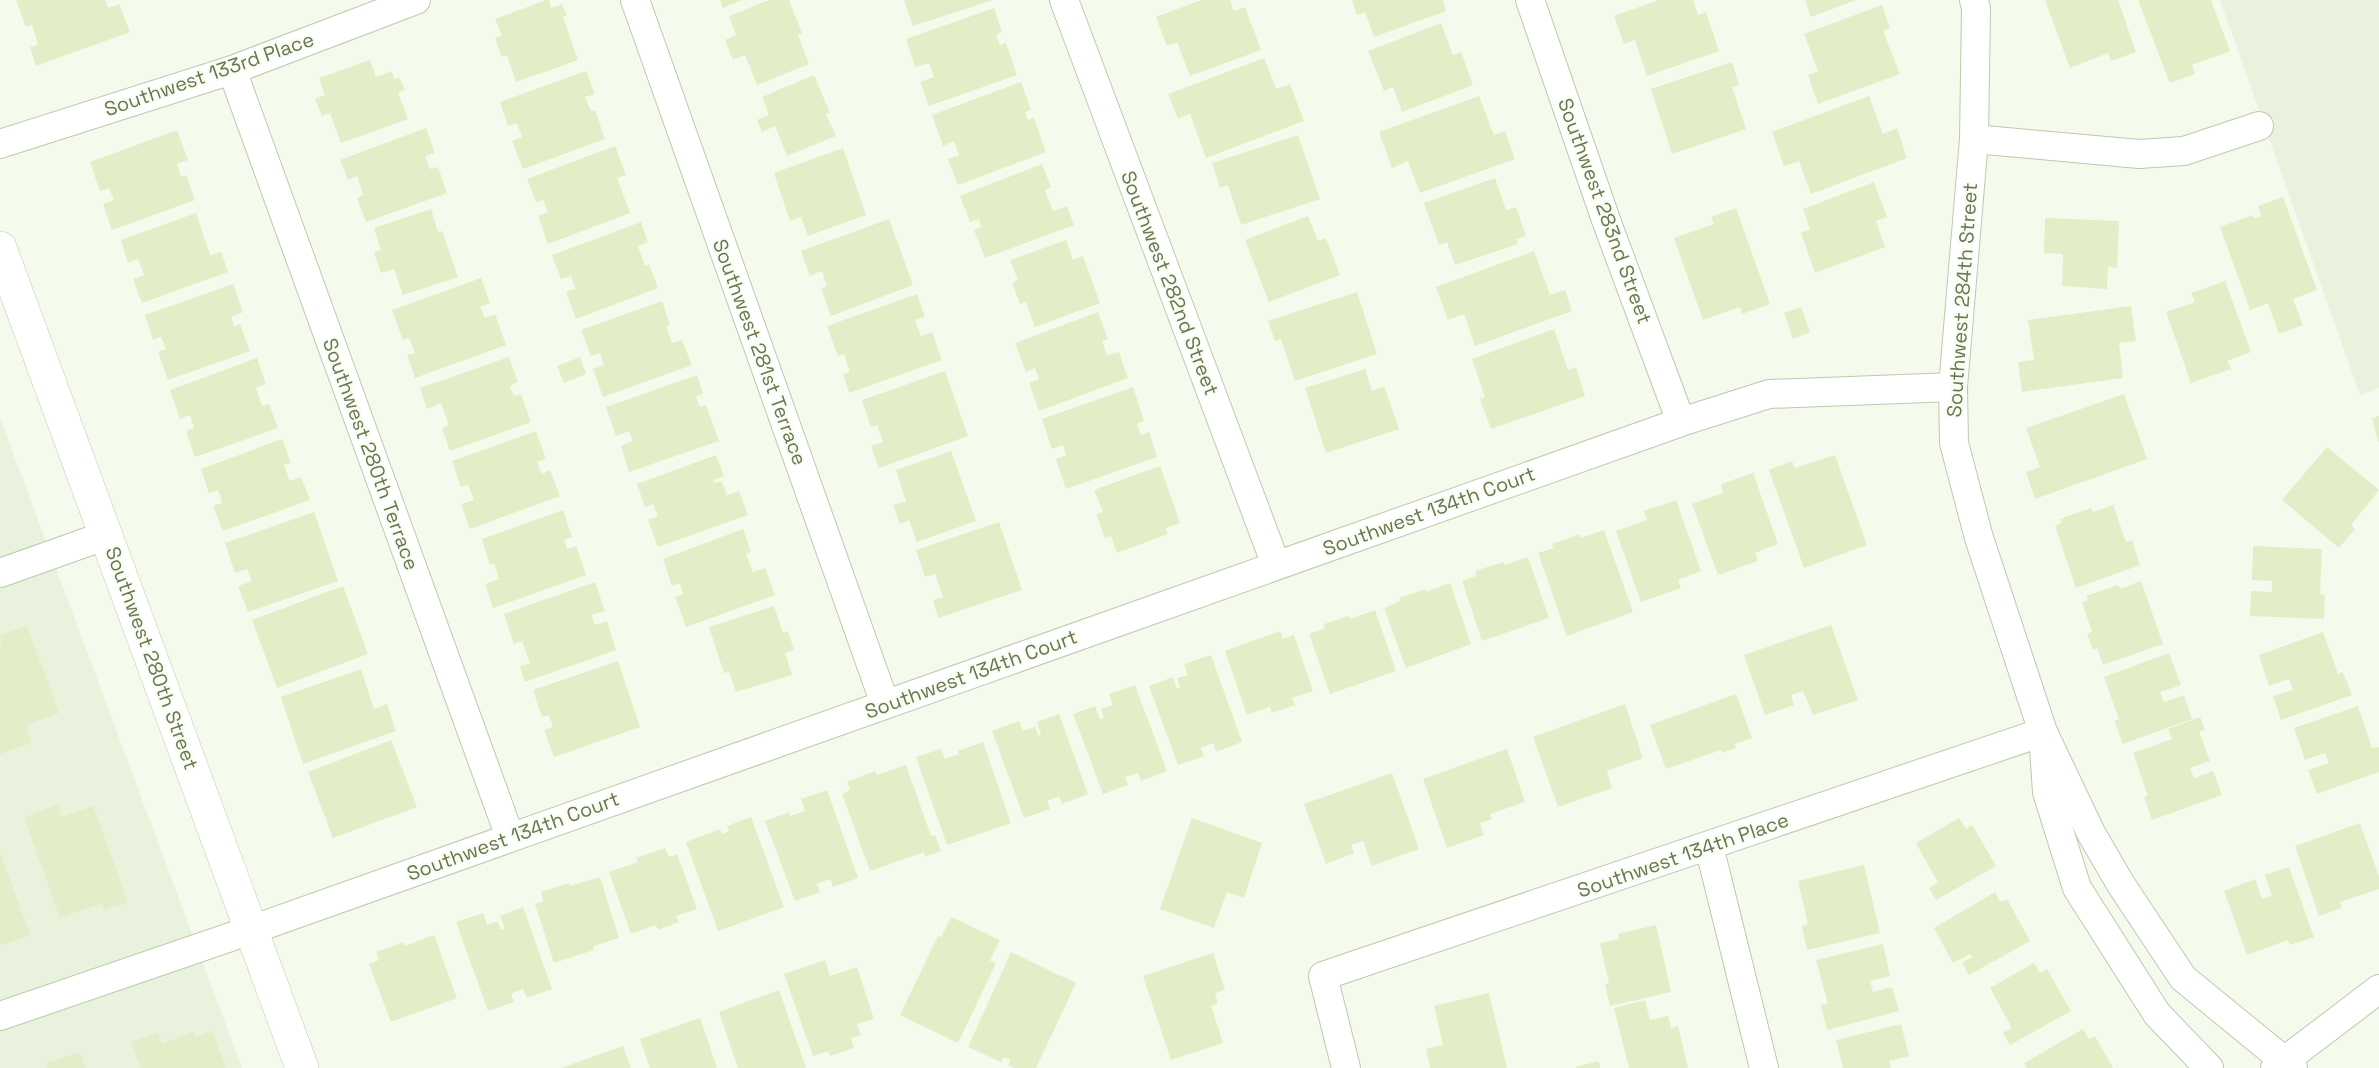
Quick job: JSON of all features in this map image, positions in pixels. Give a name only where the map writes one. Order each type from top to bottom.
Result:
[{"type":"street","name":"Southwest 133rd Place","points":[[0,144],[232,70],[416,0]]},
{"type":"street","name":"Southwest 281st Terrace","points":[[635,0],[885,704]]},
{"type":"street","name":"Southwest 282nd Street","points":[[1064,0],[1276,566]]},
{"type":"street","name":"Southwest 283nd Street","points":[[1530,0],[1606,220],[1681,422]]},
{"type":"street","name":"Southwest 284th Street","points":[[1974,0],[1976,9],[1974,139],[1953,387],[1954,443],[1979,537],[2043,732],[2091,833],[2120,883],[2183,978],[2284,1065]]},
{"type":"street","name":"Southwest 280th Terrace","points":[[232,70],[510,837]]},
{"type":"street","points":[[1974,139],[2139,154],[2184,151],[2259,126]]},
{"type":"street","name":"Southwest 280th Street","points":[[0,248],[302,1068]]},
{"type":"street","name":"Southwest 134th Court","points":[[0,1016],[251,930],[1681,422],[1769,394],[1953,387]]},
{"type":"street","points":[[0,573],[107,535]]},
{"type":"street","name":"Southwest 284th Street","points":[[2043,732],[2047,792],[2077,888],[2157,1014],[2210,1068]]},
{"type":"street","name":"Southwest 134th Place","points":[[1346,1068],[1323,976],[2043,732]]},
{"type":"street","points":[[1709,846],[1764,1068]]},
{"type":"street","points":[[2284,1065],[2379,989]]},
{"type":"shaded area","points":[[2220,0],[2379,0],[2379,388],[2360,395]]},
{"type":"shaded area","points":[[0,418],[242,1068],[0,1068]]},
{"type":"building","points":[[16,0],[105,0],[108,8],[119,4],[130,32],[36,66],[30,47],[38,45],[32,25],[26,27]]},
{"type":"building","points":[[549,0],[551,8],[562,4],[567,15],[563,17],[578,60],[516,82],[507,55],[502,57],[495,38],[502,36],[495,19]]},
{"type":"building","points":[[720,0],[742,0],[723,8]]},
{"type":"building","points":[[769,0],[789,0],[802,33],[798,35],[809,64],[757,85],[745,55],[733,60],[725,40],[736,35],[729,16]]},
{"type":"building","points":[[904,0],[993,0],[913,26]]},
{"type":"building","points":[[1201,0],[1230,0],[1234,11],[1245,7],[1261,50],[1190,76],[1177,42],[1167,46],[1156,17]]},
{"type":"building","points":[[1352,0],[1443,0],[1446,11],[1374,37],[1365,12],[1357,15]]},
{"type":"building","points":[[1659,0],[1693,0],[1698,15],[1706,12],[1719,51],[1647,76],[1635,40],[1624,44],[1614,16]]},
{"type":"building","points":[[1805,0],[1856,0],[1811,17]]},
{"type":"building","points":[[2045,0],[2118,0],[2136,52],[2111,61],[2108,53],[2070,68]]},
{"type":"building","points":[[2138,0],[2211,0],[2230,51],[2192,65],[2195,74],[2170,83]]},
{"type":"building","points":[[1882,5],[1890,28],[1883,31],[1900,74],[1818,104],[1808,75],[1818,71],[1804,34]]},
{"type":"building","points":[[994,8],[1002,32],[996,35],[1000,45],[1006,43],[1017,75],[929,106],[920,82],[934,77],[929,63],[915,67],[906,39]]},
{"type":"building","points":[[1441,23],[1453,55],[1461,52],[1473,85],[1402,112],[1393,87],[1384,91],[1368,51]]},
{"type":"building","points":[[1264,58],[1276,89],[1290,84],[1304,121],[1206,158],[1190,114],[1178,119],[1168,94]]},
{"type":"building","points":[[370,60],[376,77],[392,71],[394,79],[399,77],[405,90],[398,93],[408,119],[341,143],[330,113],[322,116],[315,99],[325,95],[319,78]]},
{"type":"building","points":[[1732,62],[1739,85],[1732,87],[1746,129],[1672,154],[1651,89]]},
{"type":"building","points":[[586,71],[595,94],[585,97],[591,111],[595,110],[605,139],[523,169],[512,141],[522,137],[517,123],[508,126],[500,102]]},
{"type":"building","points":[[814,75],[830,113],[826,114],[836,136],[787,156],[775,126],[762,132],[757,120],[769,115],[762,97]]},
{"type":"building","points":[[1021,82],[1031,110],[1025,112],[1028,120],[1034,118],[1046,152],[958,185],[948,159],[959,155],[954,141],[943,146],[932,115]]},
{"type":"building","points":[[1479,96],[1494,135],[1505,131],[1515,159],[1420,193],[1408,161],[1392,168],[1379,132]]},
{"type":"building","points":[[1869,96],[1883,134],[1897,128],[1907,158],[1811,194],[1799,161],[1784,166],[1772,132]]},
{"type":"building","points":[[426,128],[435,153],[425,156],[430,169],[438,167],[447,193],[366,222],[357,198],[363,195],[357,176],[348,180],[340,160]]},
{"type":"building","points":[[177,130],[188,160],[177,164],[181,177],[186,175],[195,200],[112,230],[103,204],[114,200],[109,188],[100,191],[90,162]]},
{"type":"building","points":[[1298,135],[1320,199],[1241,225],[1228,185],[1220,188],[1212,163]]},
{"type":"building","points":[[615,146],[626,175],[617,178],[630,213],[548,244],[538,216],[548,212],[543,200],[536,202],[527,179]]},
{"type":"building","points":[[843,148],[866,215],[808,236],[801,217],[790,221],[774,173]]},
{"type":"building","points":[[1042,164],[1051,187],[1045,190],[1053,211],[1067,206],[1074,225],[985,258],[974,230],[981,227],[979,219],[970,222],[960,196]]},
{"type":"building","points":[[1495,178],[1506,210],[1516,207],[1526,236],[1516,239],[1518,244],[1455,265],[1447,242],[1439,245],[1424,203]]},
{"type":"building","points":[[1874,182],[1887,217],[1876,221],[1885,247],[1815,273],[1801,233],[1810,229],[1803,209]]},
{"type":"building","points":[[2283,197],[2317,290],[2293,299],[2303,325],[2279,334],[2268,303],[2250,310],[2220,227],[2253,215],[2254,218],[2261,216],[2258,206]]},
{"type":"building","points":[[1736,208],[1770,304],[1742,314],[1740,307],[1703,320],[1674,238],[1714,224],[1711,217]]},
{"type":"building","points":[[431,209],[438,232],[442,231],[458,277],[403,295],[394,269],[381,273],[374,252],[381,250],[374,228]]},
{"type":"building","points":[[196,213],[210,255],[221,252],[228,272],[142,303],[133,279],[144,275],[138,259],[128,263],[121,240]]},
{"type":"building","points":[[1308,216],[1318,241],[1326,238],[1340,275],[1269,302],[1245,240]]},
{"type":"building","points":[[2045,218],[2119,221],[2117,268],[2108,267],[2107,289],[2062,286],[2063,254],[2044,253]]},
{"type":"building","points":[[889,219],[913,285],[831,316],[821,288],[827,286],[822,271],[810,276],[801,251]]},
{"type":"building","points":[[641,222],[648,242],[638,246],[645,266],[649,264],[658,288],[576,319],[566,292],[575,289],[571,276],[561,279],[552,255]]},
{"type":"building","points":[[1066,240],[1073,260],[1083,256],[1100,303],[1035,327],[1026,302],[1020,304],[1012,283],[1018,280],[1010,260]]},
{"type":"building","points":[[1534,251],[1550,295],[1565,290],[1572,311],[1475,346],[1464,314],[1448,320],[1436,287]]},
{"type":"building","points":[[481,278],[490,303],[480,307],[485,318],[495,314],[506,345],[415,378],[407,355],[415,353],[409,338],[403,340],[392,310]]},
{"type":"building","points":[[2225,281],[2251,352],[2227,361],[2231,369],[2191,383],[2166,312],[2195,302],[2191,293]]},
{"type":"building","points":[[233,284],[243,312],[231,317],[234,326],[240,324],[250,351],[168,380],[158,352],[166,349],[161,337],[153,340],[145,315]]},
{"type":"building","points":[[1357,292],[1377,354],[1295,381],[1281,339],[1275,341],[1268,321]]},
{"type":"building","points":[[917,294],[925,317],[915,320],[921,336],[932,332],[942,360],[849,393],[843,374],[850,372],[844,354],[838,356],[827,326]]},
{"type":"building","points":[[662,301],[670,325],[666,326],[672,343],[682,340],[692,365],[603,397],[593,369],[604,365],[600,353],[591,356],[581,330]]},
{"type":"building","points":[[2131,306],[2136,341],[2119,343],[2123,378],[2022,392],[2018,362],[2034,360],[2028,320]]},
{"type":"building","points":[[1801,307],[1810,332],[1793,339],[1784,313]]},
{"type":"building","points":[[1098,312],[1108,339],[1102,341],[1107,355],[1119,352],[1128,378],[1039,411],[1029,383],[1039,379],[1035,368],[1026,372],[1015,343]]},
{"type":"building","points":[[1554,329],[1568,370],[1576,367],[1585,396],[1491,429],[1480,399],[1485,397],[1472,359]]},
{"type":"building","points":[[509,357],[518,382],[510,386],[514,396],[521,394],[531,422],[450,451],[442,428],[449,425],[441,403],[427,409],[420,388]]},
{"type":"building","points":[[580,357],[586,374],[564,383],[557,366]]},
{"type":"building","points":[[257,358],[266,384],[256,388],[262,406],[269,404],[278,428],[195,457],[186,431],[194,428],[190,415],[180,419],[170,390]]},
{"type":"building","points":[[1365,369],[1372,391],[1384,386],[1399,429],[1326,453],[1305,388]]},
{"type":"building","points":[[945,371],[968,436],[879,468],[871,446],[883,442],[877,425],[871,427],[862,400]]},
{"type":"building","points":[[697,375],[703,394],[696,396],[700,407],[706,405],[719,441],[629,472],[621,446],[633,441],[629,431],[616,436],[606,407]]},
{"type":"building","points":[[1133,387],[1144,421],[1137,424],[1141,435],[1149,432],[1157,457],[1066,489],[1056,459],[1066,455],[1063,445],[1052,449],[1042,419]]},
{"type":"building","points":[[2124,394],[2147,459],[2035,499],[2026,472],[2040,467],[2026,428]]},
{"type":"building","points":[[2379,416],[2379,442],[2378,442],[2372,418]]},
{"type":"building","points":[[536,431],[546,459],[537,462],[542,474],[550,470],[560,496],[470,529],[461,504],[474,500],[468,485],[461,487],[452,461]]},
{"type":"building","points":[[282,439],[291,463],[284,465],[290,481],[301,477],[310,500],[223,531],[213,506],[222,503],[218,490],[209,493],[201,469]]},
{"type":"building","points":[[2327,447],[2379,490],[2351,525],[2355,529],[2339,548],[2282,500]]},
{"type":"building","points":[[951,451],[976,521],[917,542],[909,520],[900,524],[893,505],[906,501],[896,470]]},
{"type":"building","points":[[716,455],[724,476],[713,480],[714,483],[722,481],[727,495],[739,491],[748,515],[658,547],[648,520],[658,516],[653,504],[645,507],[637,484]]},
{"type":"building","points":[[1835,455],[1867,545],[1804,568],[1769,470],[1792,461],[1795,468]]},
{"type":"building","points":[[1160,466],[1180,523],[1166,528],[1168,534],[1117,553],[1111,536],[1105,538],[1096,514],[1103,512],[1094,490]]},
{"type":"building","points":[[1753,473],[1778,544],[1755,553],[1758,561],[1718,575],[1692,504],[1723,493],[1721,484]]},
{"type":"building","points":[[1676,500],[1701,571],[1678,580],[1681,588],[1641,602],[1616,531],[1647,520],[1644,511]]},
{"type":"building","points":[[2113,505],[2126,542],[2132,540],[2140,565],[2076,588],[2055,526],[2061,523],[2060,519],[2091,508],[2093,512]]},
{"type":"building","points":[[563,510],[572,537],[564,540],[567,549],[576,546],[586,575],[493,608],[485,584],[499,579],[494,563],[490,565],[482,539]]},
{"type":"building","points":[[314,512],[338,581],[248,612],[238,586],[252,581],[247,569],[235,573],[225,543]]},
{"type":"building","points":[[999,522],[1022,590],[938,618],[933,600],[943,597],[935,574],[925,577],[916,550]]},
{"type":"building","points":[[743,529],[751,552],[746,553],[753,572],[765,568],[775,595],[686,627],[675,597],[683,594],[680,583],[672,586],[663,559]]},
{"type":"building","points":[[1604,530],[1633,612],[1567,636],[1538,553],[1554,548],[1552,544],[1580,534],[1581,538]]},
{"type":"building","points":[[2253,546],[2322,549],[2320,594],[2325,595],[2324,619],[2250,616],[2251,591],[2272,592],[2272,581],[2252,580]]},
{"type":"building","points":[[1528,557],[1549,618],[1482,641],[1462,581],[1476,576],[1475,571]]},
{"type":"building","points":[[2141,581],[2163,644],[2103,665],[2097,648],[2093,650],[2087,634],[2092,632],[2082,602],[2088,600],[2086,596],[2118,585],[2120,589]]},
{"type":"building","points":[[595,582],[605,611],[591,615],[595,625],[607,621],[616,650],[525,682],[520,666],[530,663],[522,641],[514,644],[504,614]]},
{"type":"building","points":[[1450,583],[1471,644],[1406,668],[1384,608],[1400,601],[1399,598],[1425,589],[1426,592]]},
{"type":"building","points":[[343,586],[368,654],[277,688],[252,620]]},
{"type":"building","points":[[774,606],[783,633],[788,631],[794,650],[785,653],[792,675],[736,692],[729,672],[724,673],[709,627]]},
{"type":"building","points":[[1375,610],[1396,671],[1330,694],[1309,634],[1325,628],[1324,624],[1349,616],[1350,619]]},
{"type":"building","points":[[1831,625],[1858,700],[1813,715],[1803,691],[1791,695],[1794,705],[1765,715],[1744,655]]},
{"type":"building","points":[[27,626],[59,713],[26,725],[32,742],[0,754],[0,646],[2,645],[0,635]]},
{"type":"building","points":[[1280,631],[1283,639],[1294,635],[1313,691],[1292,698],[1295,705],[1272,713],[1270,707],[1247,715],[1225,651]]},
{"type":"building","points":[[2323,632],[2338,674],[2343,672],[2352,695],[2281,720],[2273,696],[2293,690],[2289,679],[2269,686],[2259,655]]},
{"type":"building","points":[[2169,653],[2181,685],[2160,692],[2164,702],[2184,695],[2192,719],[2123,744],[2114,721],[2119,719],[2104,677]]},
{"type":"building","points":[[1211,655],[1242,742],[1216,752],[1213,743],[1201,748],[1204,756],[1178,765],[1149,686],[1173,677],[1177,689],[1180,688],[1177,678],[1188,675],[1184,664]]},
{"type":"building","points":[[618,661],[640,727],[554,757],[544,730],[553,727],[549,715],[542,717],[533,690]]},
{"type":"building","points":[[361,669],[374,709],[387,704],[396,731],[303,764],[281,697]]},
{"type":"building","points":[[1135,685],[1167,771],[1141,781],[1138,773],[1125,777],[1128,785],[1103,794],[1073,714],[1095,706],[1100,719],[1104,718],[1101,709],[1113,705],[1109,694]]},
{"type":"building","points":[[1736,694],[1752,738],[1735,744],[1736,748],[1722,753],[1721,750],[1666,769],[1650,725]]},
{"type":"building","points":[[1625,704],[1643,758],[1607,771],[1612,788],[1558,807],[1533,737]]},
{"type":"building","points":[[2358,706],[2372,748],[2379,747],[2379,772],[2317,794],[2308,770],[2329,763],[2325,753],[2305,760],[2294,728]]},
{"type":"building","points":[[1059,714],[1088,794],[1062,804],[1059,796],[1047,801],[1050,809],[1024,818],[992,731],[1019,721],[1023,731],[1035,727],[1038,736],[1041,735],[1037,722]]},
{"type":"building","points":[[2200,717],[2205,730],[2199,732],[2210,761],[2190,768],[2194,778],[2213,771],[2222,795],[2152,820],[2144,797],[2148,796],[2133,753],[2172,739],[2168,729]]},
{"type":"building","points":[[391,740],[417,807],[333,838],[308,772]]},
{"type":"building","points":[[983,742],[1011,823],[947,845],[916,757],[941,749],[945,759],[959,754],[958,751]]},
{"type":"building","points":[[1507,749],[1525,802],[1490,814],[1492,819],[1480,823],[1484,835],[1447,848],[1423,779]]},
{"type":"building","points":[[906,765],[931,836],[935,835],[941,851],[925,857],[924,852],[870,871],[842,794],[850,790],[847,782],[875,771],[877,775]]},
{"type":"building","points":[[1392,773],[1419,849],[1372,866],[1363,841],[1351,845],[1354,853],[1326,864],[1304,804]]},
{"type":"building","points":[[827,790],[858,878],[833,887],[830,879],[817,884],[820,892],[795,901],[765,821],[789,812],[790,816],[805,811],[801,799]]},
{"type":"building","points":[[58,805],[62,817],[93,806],[128,902],[104,910],[102,903],[60,918],[24,817]]},
{"type":"building","points":[[751,817],[784,907],[718,931],[686,842],[720,829],[722,834],[729,831],[727,826]]},
{"type":"building","points":[[1192,818],[1262,843],[1244,898],[1227,892],[1214,928],[1160,909]]},
{"type":"building","points":[[1959,818],[1966,829],[1972,825],[1996,866],[1936,900],[1929,888],[1938,883],[1916,843]]},
{"type":"building","points":[[2360,823],[2379,877],[2379,889],[2340,902],[2342,908],[2319,916],[2295,846]]},
{"type":"building","points":[[665,848],[669,857],[677,854],[697,909],[676,916],[679,922],[658,930],[656,925],[631,934],[609,872],[638,862],[636,858]]},
{"type":"building","points":[[0,852],[30,935],[2,945],[0,940]]},
{"type":"building","points":[[1864,865],[1880,933],[1807,950],[1802,926],[1808,924],[1798,881]]},
{"type":"building","points":[[2289,867],[2314,937],[2290,945],[2288,940],[2247,955],[2224,891],[2255,879],[2262,899],[2272,896],[2265,875]]},
{"type":"building","points":[[600,877],[619,938],[593,946],[594,950],[554,963],[535,904],[543,901],[541,892],[569,883],[570,886]]},
{"type":"building","points":[[1995,892],[2000,902],[2007,899],[2030,941],[1969,975],[1962,963],[1972,957],[1970,954],[1953,963],[1934,928]]},
{"type":"building","points":[[523,907],[552,989],[527,998],[523,989],[511,994],[514,1002],[488,1011],[456,922],[483,913],[487,925],[498,921],[501,930],[505,929],[500,916]]},
{"type":"building","points":[[951,917],[1000,940],[990,961],[996,963],[958,1043],[900,1015],[938,936],[941,937]]},
{"type":"building","points":[[1656,925],[1671,992],[1610,1006],[1605,984],[1609,983],[1600,943],[1619,939],[1618,934]]},
{"type":"building","points":[[434,935],[457,998],[391,1022],[369,964],[379,960],[376,952],[404,942],[405,946]]},
{"type":"building","points":[[1883,944],[1890,976],[1870,981],[1873,992],[1892,987],[1899,1011],[1827,1030],[1821,1005],[1828,1004],[1816,960]]},
{"type":"building","points":[[1011,952],[1076,983],[1036,1068],[1014,1068],[1008,1065],[1011,1060],[1004,1057],[1001,1062],[968,1047]]},
{"type":"building","points":[[1213,953],[1225,990],[1215,993],[1218,1003],[1211,1006],[1223,1043],[1171,1060],[1143,976]]},
{"type":"building","points":[[825,960],[830,976],[857,967],[874,1019],[857,1024],[861,1035],[851,1038],[854,1048],[830,1056],[828,1051],[813,1056],[784,974]]},
{"type":"building","points":[[2034,963],[2040,973],[2047,969],[2071,1011],[2010,1045],[2003,1033],[2012,1028],[1990,988]]},
{"type":"building","points":[[779,990],[806,1068],[738,1068],[719,1012]]},
{"type":"building","points":[[1489,993],[1507,1068],[1430,1068],[1426,1049],[1443,1045],[1434,1006]]},
{"type":"building","points":[[1645,1000],[1650,1020],[1668,1016],[1671,1028],[1678,1026],[1688,1068],[1629,1068],[1614,1008]]},
{"type":"building","points":[[700,1018],[717,1068],[650,1068],[640,1039]]},
{"type":"building","points":[[1901,1024],[1909,1056],[1889,1061],[1891,1068],[1843,1068],[1836,1040]]},
{"type":"building","points":[[2083,1029],[2089,1039],[2095,1036],[2113,1068],[2027,1068],[2024,1063]]},
{"type":"building","points":[[212,1031],[226,1068],[141,1068],[131,1042],[158,1032],[162,1044],[193,1032],[196,1037]]},
{"type":"building","points":[[623,1046],[631,1068],[561,1068]]},
{"type":"building","points":[[80,1052],[85,1068],[47,1068],[45,1064]]},
{"type":"building","points":[[1599,1061],[1600,1068],[1576,1068],[1576,1067]]}]
